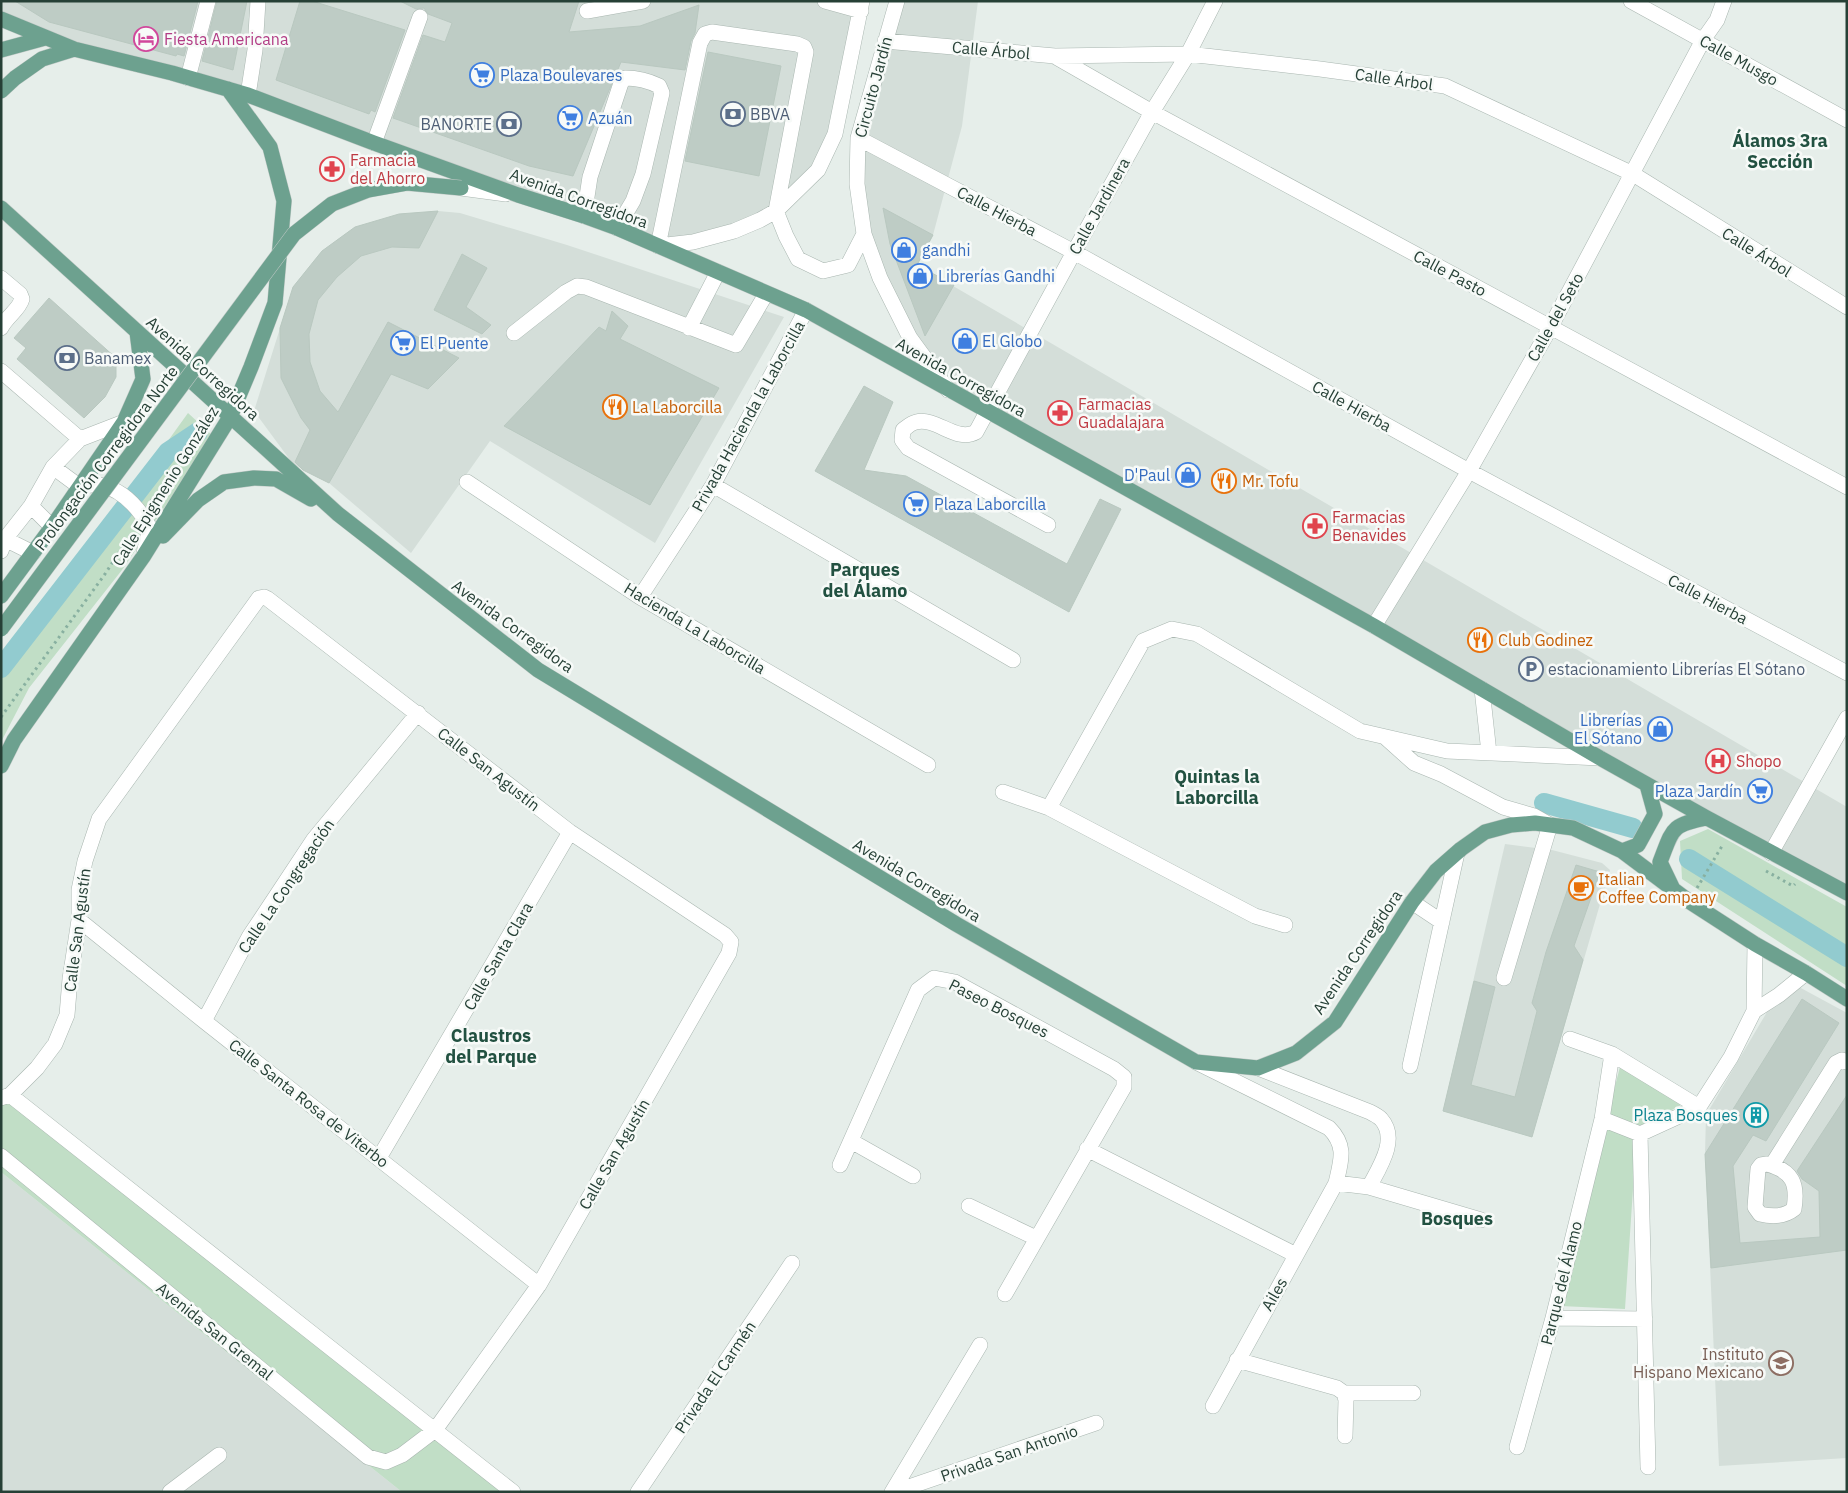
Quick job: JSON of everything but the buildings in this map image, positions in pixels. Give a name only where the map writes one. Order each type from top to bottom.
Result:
[{"type":"main road","name":"Avenida Corregidora","points":[[1,19],[74,49],[248,95],[518,195],[584,216],[617,228],[806,310],[986,412],[1374,626],[1647,785],[1847,893]]},
{"type":"main road","points":[[1,50],[45,38]]},
{"type":"main road","points":[[1,92],[15,78],[42,59],[74,49]]},
{"type":"main road","name":"Calle Epigmenio González","points":[[1,766],[14,740],[143,557],[230,417],[252,367],[275,303],[284,201],[270,147],[228,89]]},
{"type":"main road","name":"Prolongación Corregidora Norte","points":[[1,629],[294,234],[332,204],[368,190],[407,182],[461,188]]},
{"type":"main road","name":"Avenida Corregidora","points":[[1,208],[338,514],[538,670],[956,924],[1196,1062],[1258,1068],[1296,1053],[1335,1022],[1412,902],[1436,871],[1485,832],[1511,825],[1535,823],[1573,828],[1622,851],[1673,890],[1755,944],[1847,999]]},
{"type":"main road","points":[[1,596],[33,554],[124,422],[143,380],[137,332]]},
{"type":"main road","points":[[143,557],[198,500],[224,482],[254,478],[276,479],[338,514]]},
{"type":"main road","points":[[1622,851],[1638,844],[1655,814],[1647,785]]},
{"type":"main road","points":[[1673,890],[1660,862],[1672,832],[1684,822],[1707,818]]},
{"type":"street","points":[[188,78],[208,1]]},
{"type":"street","points":[[248,95],[255,50],[258,1]]},
{"type":"street","points":[[587,11],[643,1]]},
{"type":"street","points":[[825,1],[861,10]]},
{"type":"street","name":"Circuito Jardín","points":[[897,1],[858,138],[857,184],[864,234],[880,278],[910,338],[949,391]]},
{"type":"street","name":"Calle Jardinera","points":[[1048,525],[908,448],[902,440],[903,430],[914,422],[925,421],[961,434],[970,435],[976,432],[1152,112],[1188,54],[1215,1]]},
{"type":"street","name":"Calle Musgo","points":[[1631,1],[1847,120]]},
{"type":"street","name":"Calle del Seto","points":[[1374,626],[1469,471],[1550,328],[1703,40],[1717,20],[1724,1]]},
{"type":"street","name":"Circuito Jardín","points":[[658,246],[693,242],[760,220],[776,211],[818,170],[835,134],[861,10]]},
{"type":"street","points":[[374,143],[420,16]]},
{"type":"street","points":[[658,246],[700,43],[705,34],[712,32],[797,44],[804,47],[806,52],[776,211],[798,259],[823,271],[848,265],[864,234]]},
{"type":"street","name":"Calle Árbol","points":[[885,41],[1055,56],[1188,54],[1445,86],[1633,174],[1847,307]]},
{"type":"street","name":"Calle Pasto","points":[[1055,56],[1152,112],[1847,487]]},
{"type":"street","points":[[584,216],[590,177],[621,83],[625,78],[629,78],[654,84],[658,86],[662,93],[643,174],[633,201],[617,228]]},
{"type":"street","name":"Calle Hierba","points":[[858,138],[1074,252],[1469,471],[1847,673]]},
{"type":"street","name":"Prolongación Corregidora Norte","points":[[461,188],[518,195]]},
{"type":"street","points":[[689,328],[718,272]]},
{"type":"street","points":[[1,278],[20,294],[22,299],[21,303],[1,328]]},
{"type":"street","points":[[514,333],[566,292],[577,286],[586,287],[736,345],[766,294]]},
{"type":"street","name":"Privada Hacienda la Laborcilla","points":[[640,597],[713,484],[806,310]]},
{"type":"street","points":[[1,370],[80,439]]},
{"type":"street","points":[[33,554],[3,545],[31,506],[53,467],[80,439],[124,422]]},
{"type":"street","points":[[53,467],[80,487],[98,485],[117,491],[141,511],[150,528],[143,557]]},
{"type":"street","name":"Hacienda La Laborcilla","points":[[467,482],[640,597],[928,765]]},
{"type":"street","points":[[713,484],[1013,660]]},
{"type":"street","points":[[31,506],[52,527]]},
{"type":"street","name":"Calle San Agustín","points":[[6,1096],[37,1068],[55,1044],[67,1015],[70,979],[79,920],[79,890],[85,861],[100,819],[258,598],[268,599],[570,832],[725,935],[732,942],[729,953],[539,1285],[435,1430]]},
{"type":"street","points":[[1049,808],[1143,641],[1172,629],[1197,634],[1360,731],[1447,751],[1600,758]]},
{"type":"street","points":[[1482,689],[1488,753]]},
{"type":"street","name":"Calle La Congregación","points":[[204,1021],[249,936],[314,839],[418,713]]},
{"type":"street","points":[[1771,853],[1847,718]]},
{"type":"street","points":[[1385,737],[1414,763],[1441,774],[1503,807],[1534,816],[1550,825],[1504,978]]},
{"type":"street","points":[[1003,792],[1049,808],[1255,916],[1285,924]]},
{"type":"street","name":"Calle Santa Clara","points":[[379,1158],[570,832]]},
{"type":"street","points":[[1410,1066],[1457,853]]},
{"type":"street","points":[[1412,902],[1442,922]]},
{"type":"street","name":"Calle Santa Rosa de Viterbo","points":[[79,920],[539,1285]]},
{"type":"street","points":[[1602,1119],[1640,1134],[1699,1107],[1731,1057],[1754,1012],[1755,944]]},
{"type":"street","points":[[1754,1012],[1806,973]]},
{"type":"street","name":"Paseo Bosques","points":[[840,1166],[918,990],[934,978],[955,982],[1114,1069],[1124,1077],[1124,1087],[1005,1294]]},
{"type":"street","points":[[1570,1039],[1612,1054],[1699,1107]]},
{"type":"street","name":"Parque del Álamo","points":[[1517,1447],[1553,1318],[1602,1119],[1612,1054]]},
{"type":"street","points":[[1772,1165],[1836,1063],[1842,1060],[1847,1062]]},
{"type":"street","name":"Ailes","points":[[1196,1062],[1330,1128],[1337,1136],[1341,1146],[1341,1163],[1336,1183],[1212,1406]]},
{"type":"street","points":[[1258,1068],[1370,1112],[1381,1119],[1387,1130],[1388,1144],[1384,1159],[1369,1187]]},
{"type":"street","points":[[1274,1101],[1291,1080]]},
{"type":"street","points":[[6,1096],[514,1492]]},
{"type":"street","points":[[1640,1134],[1648,1467]]},
{"type":"street","points":[[851,1141],[913,1176]]},
{"type":"street","points":[[1087,1149],[1296,1255]]},
{"type":"street","name":"Avenida San Gremal","points":[[1,1156],[368,1458],[386,1462],[402,1455],[435,1430]]},
{"type":"street","points":[[1336,1183],[1369,1187],[1481,1220]]},
{"type":"street","points":[[969,1206],[1036,1238]]},
{"type":"street","name":"Privada El Carmén","points":[[638,1492],[792,1263]]},
{"type":"street","points":[[1553,1318],[1645,1319]]},
{"type":"street","name":"Privada San Antonio","points":[[893,1492],[980,1345]]},
{"type":"street","points":[[1237,1360],[1337,1388],[1344,1393],[1414,1393]]},
{"type":"street","points":[[1344,1393],[1346,1400],[1345,1436]]},
{"type":"street","name":"Privada San Antonio","points":[[893,1492],[1096,1423]]},
{"type":"street","points":[[170,1492],[218,1455]]},
{"type":"path","points":[[1,717],[105,574],[131,533],[141,511]]},
{"type":"path","points":[[1700,884],[1716,854]]},
{"type":"shaded area","points":[[1,1],[862,1],[818,170],[776,211],[658,246],[374,143],[1,19]]},
{"type":"shaded area","points":[[897,1],[978,1],[962,126],[933,235],[917,265],[1847,807],[1847,893],[949,391],[880,278],[857,184],[885,41]]},
{"type":"shaded area","points":[[438,211],[460,213],[567,245],[784,317],[655,543],[490,441],[411,553],[329,483],[293,464],[254,411],[293,287],[322,251],[355,227],[399,215]]},
{"type":"shaded area","points":[[1505,844],[1552,850],[1602,863],[1610,870],[1532,1137],[1443,1111]]},
{"type":"shaded area","points":[[1799,987],[1847,1013],[1847,1458],[1719,1466],[1705,1154],[1706,1115],[1767,1012]]},
{"type":"shaded area","points":[[1,1172],[402,1492],[1,1492]]},
{"type":"green space","points":[[188,413],[213,436],[122,570],[29,688],[1,742],[1,673]]},
{"type":"green space","points":[[1708,829],[1847,907],[1847,986],[1682,879],[1680,841]]},
{"type":"green space","points":[[1621,1063],[1681,1105],[1637,1129],[1625,1309],[1561,1306],[1597,1155]]},
{"type":"green space","points":[[10,1095],[513,1492],[402,1492],[1,1172],[1,1098]]},
{"type":"waterway","points":[[1,668],[168,452],[198,432]]},
{"type":"waterway","points":[[1544,803],[1633,828]]},
{"type":"waterway","points":[[1689,859],[1847,957]]},
{"type":"place","name":"Fiesta Americana","points":[[146,39]]},
{"type":"place","name":"Plaza Boulevares","points":[[482,75]]},
{"type":"place","name":"BBVA","points":[[733,114]]},
{"type":"place","name":"Azuán","points":[[570,118]]},
{"type":"place","name":"BANORTE","points":[[509,124]]},
{"type":"place","name":"Farmacia del Ahorro","points":[[332,169]]},
{"type":"place","name":"gandhi","points":[[904,250]]},
{"type":"place","name":"Librerías Gandhi","points":[[920,276]]},
{"type":"place","name":"El Globo","points":[[965,341]]},
{"type":"place","name":"El Puente","points":[[403,343]]},
{"type":"place","name":"Banamex","points":[[67,358]]},
{"type":"place","name":"La Laborcilla","points":[[615,407]]},
{"type":"place","name":"Farmacias Guadalajara","points":[[1060,413]]},
{"type":"place","name":"D'Paul","points":[[1188,475]]},
{"type":"place","name":"Mr. Tofu","points":[[1224,481]]},
{"type":"place","name":"Plaza Laborcilla","points":[[916,504]]},
{"type":"place","name":"Farmacias Benavides","points":[[1315,526]]},
{"type":"place","name":"Club Godinez","points":[[1480,640]]},
{"type":"place","name":"estacionamiento Librerías El Sótano","points":[[1531,669]]},
{"type":"place","name":"Librerías El Sótano","points":[[1660,729]]},
{"type":"place","name":"Shopo","points":[[1718,761]]},
{"type":"place","name":"Plaza Jardín","points":[[1760,791]]},
{"type":"place","name":"Italian Coffee Company","points":[[1581,888]]},
{"type":"place","name":"Plaza Bosques","points":[[1756,1115]]},
{"type":"place","name":"Instituto Hispano Mexicano","points":[[1781,1363]]},
{"type":"district","name":"Álamos 3ra Sección","points":[[1780,151]]},
{"type":"district","name":"Parques del Álamo","points":[[865,580]]},
{"type":"district","name":"Quintas la Laborcilla","points":[[1217,788]]},
{"type":"district","name":"Claustros del Parque","points":[[491,1046]]},
{"type":"district","name":"Bosques","points":[[1457,1219]]}]
